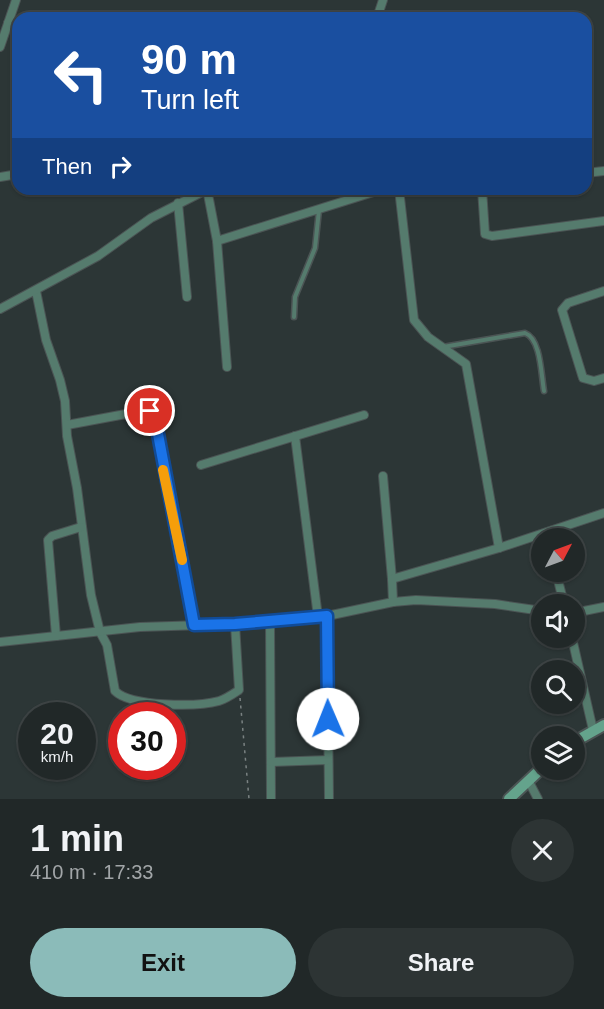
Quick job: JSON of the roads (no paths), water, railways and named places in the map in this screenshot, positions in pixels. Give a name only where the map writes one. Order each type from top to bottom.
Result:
[{"type":"main road","points":[[585,735],[604,725]]},
{"type":"main road","points":[[510,799],[531,777]]},
{"type":"street","points":[[0,47],[16,0]]},
{"type":"street","points":[[8,23],[12,23]]},
{"type":"street","points":[[0,309],[98,256],[151,218],[195,195]]},
{"type":"street","points":[[208,195],[217,241],[227,367]]},
{"type":"street","points":[[217,241],[365,195]]},
{"type":"street","points":[[400,195],[414,320],[428,337],[461,359],[469,372],[499,548]]},
{"type":"street","points":[[482,195],[485,234],[492,236],[604,221]]},
{"type":"street","points":[[178,203],[187,297]]},
{"type":"street","points":[[36,291],[46,340],[60,380],[67,425],[66,436],[77,488],[92,595],[100,632],[107,645],[115,691],[120,696],[141,703],[221,701],[239,690],[235,624]]},
{"type":"street","points":[[604,291],[568,303],[562,310],[584,378],[594,381],[604,378]]},
{"type":"street","points":[[67,425],[147,410],[153,413],[194,625]]},
{"type":"street","points":[[201,465],[364,415]]},
{"type":"street","points":[[295,436],[322,616],[329,799]]},
{"type":"street","points":[[383,476],[393,602]]},
{"type":"street","points":[[564,528],[604,513]]},
{"type":"street","points":[[56,636],[48,540],[52,536],[81,527]]},
{"type":"street","points":[[392,579],[531,539]]},
{"type":"street","points":[[0,642],[100,632],[322,616],[393,602],[416,600],[495,604],[531,609]]},
{"type":"street","points":[[585,610],[604,606]]},
{"type":"street","points":[[270,621],[271,799]]},
{"type":"street","points":[[574,648],[593,730]]},
{"type":"street","points":[[271,762],[328,760]]},
{"type":"street","points":[[528,780],[538,799]]},
{"type":"lane","points":[[294,317],[295,297],[315,248],[319,210]]},
{"type":"lane","points":[[442,347],[525,333],[531,335],[536,342],[544,391]]}]
